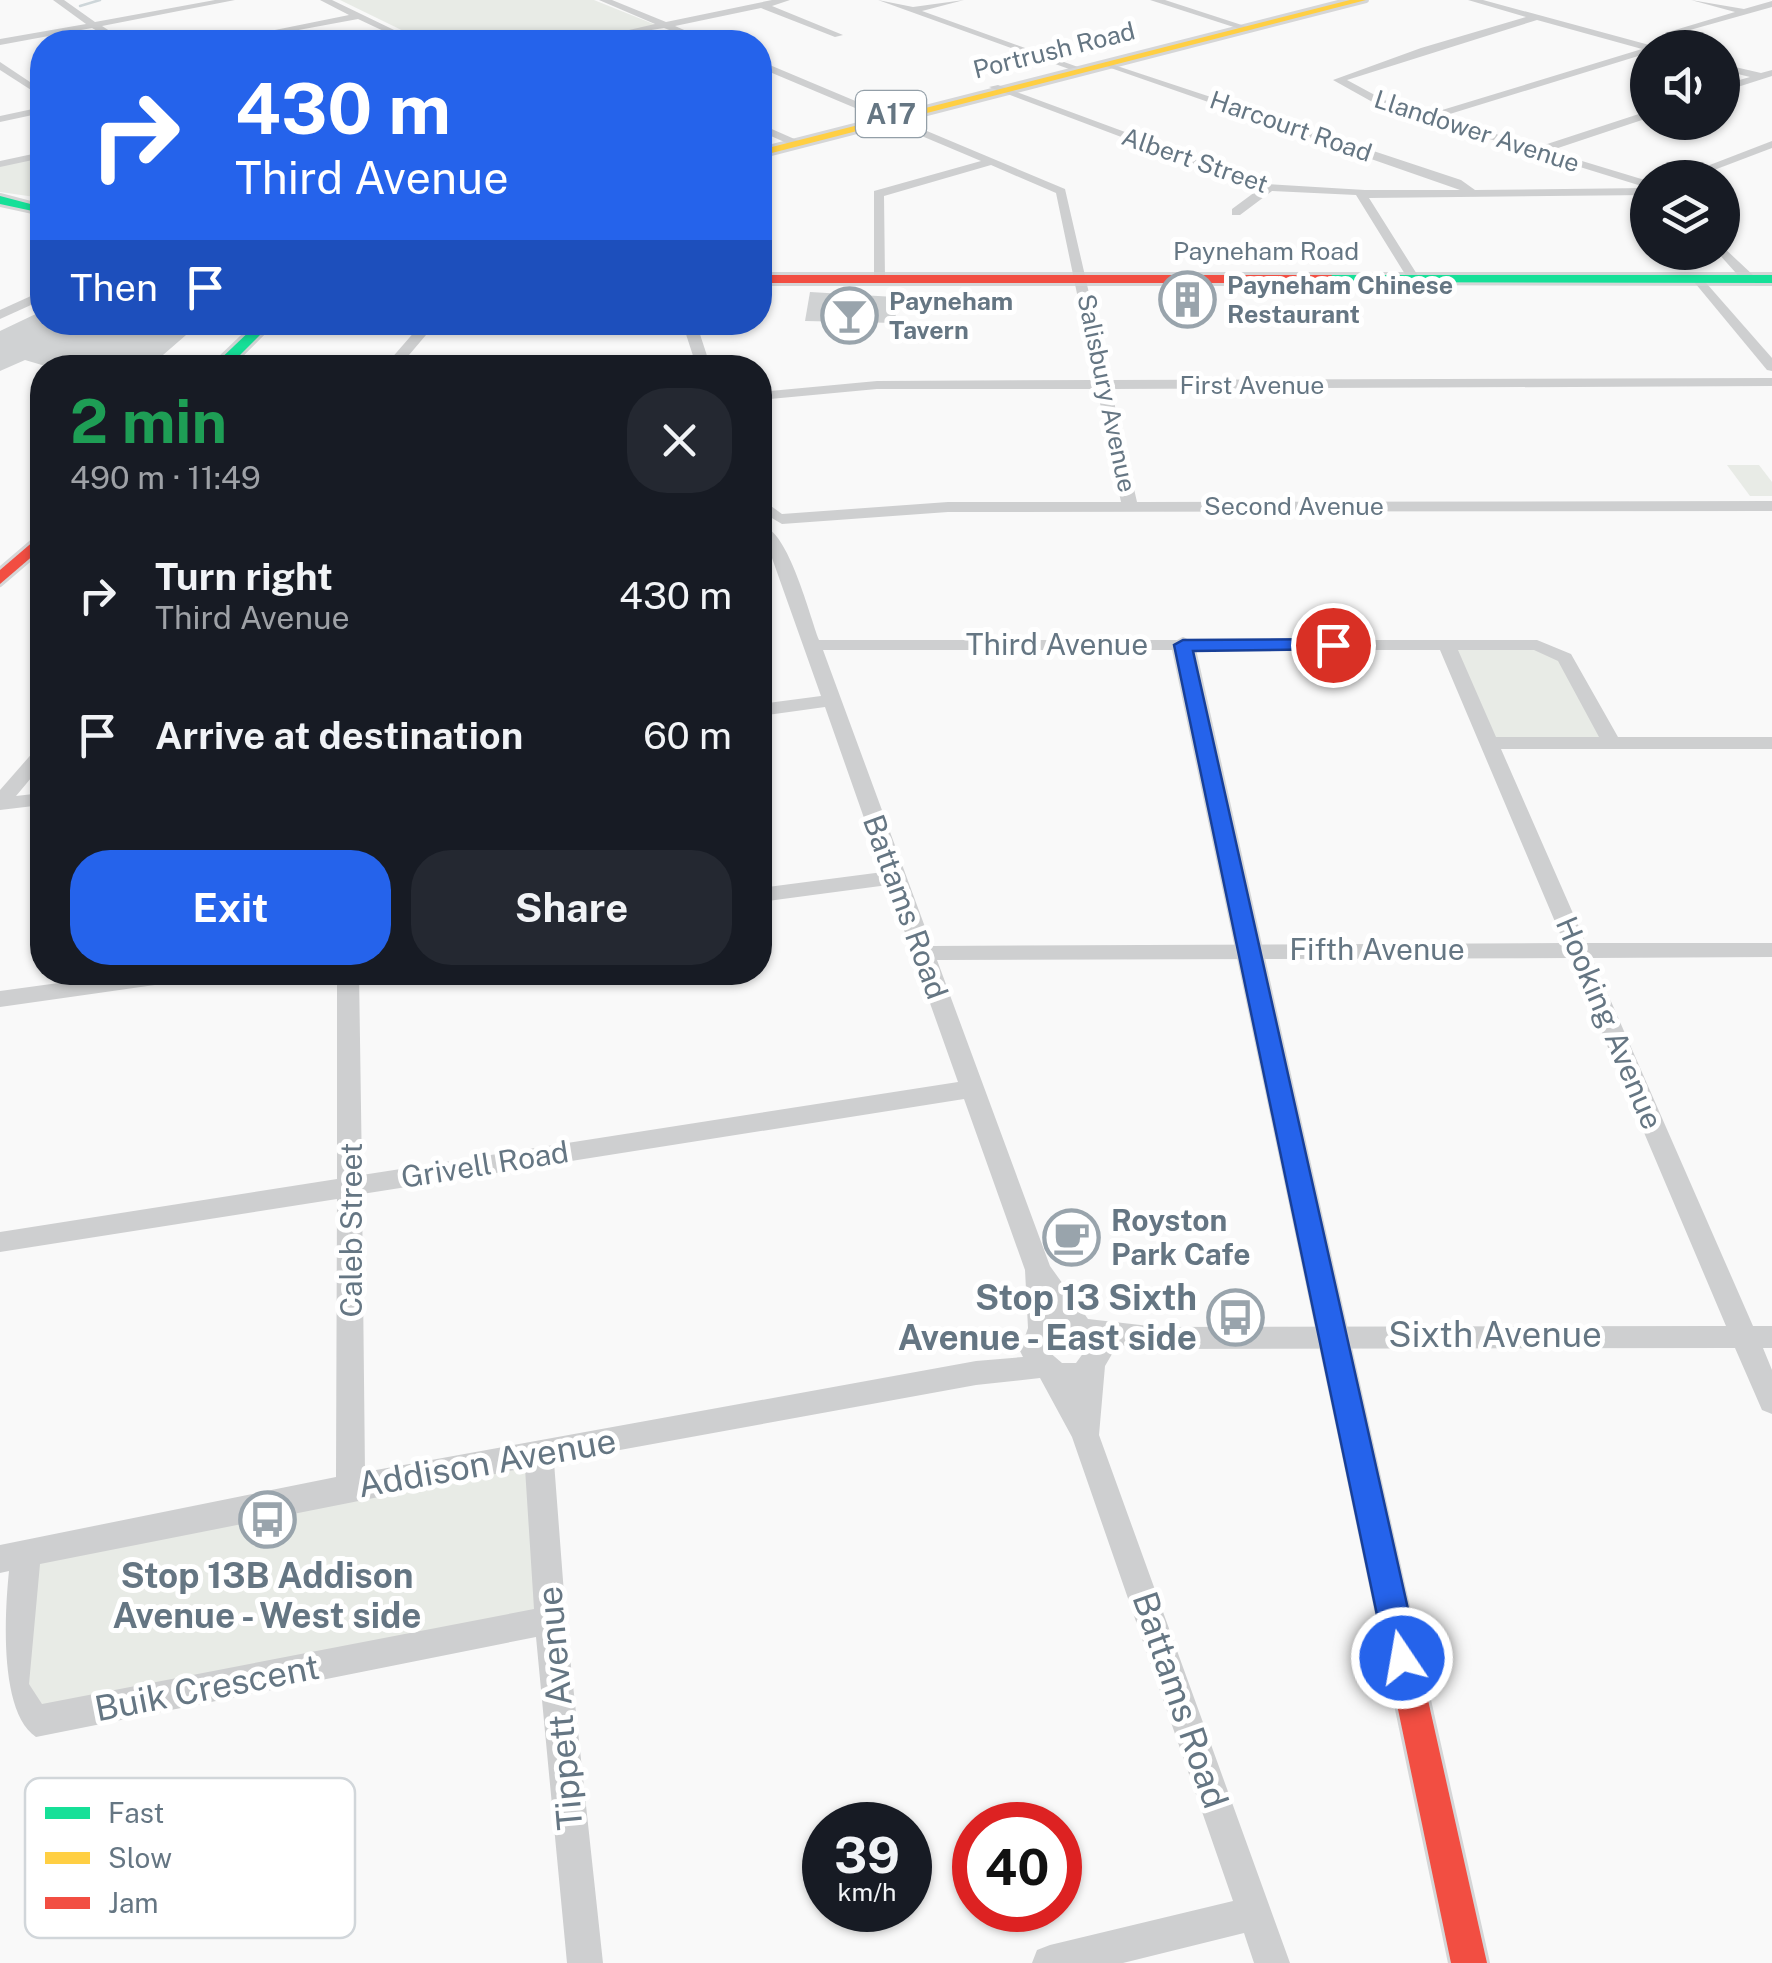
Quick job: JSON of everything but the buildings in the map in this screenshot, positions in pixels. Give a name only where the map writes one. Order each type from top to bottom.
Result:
[{"type":"main road","name":"Portrush Road","points":[[772,147],[1109,64],[1340,0]]},
{"type":"main road","name":"Portrush Road","points":[[998,89],[1073,67],[1361,0]]},
{"type":"main road","points":[[0,203],[30,211]]},
{"type":"main road","name":"Payneham Road","points":[[772,279],[1761,279]]},
{"type":"main road","points":[[206,355],[225,335]]},
{"type":"main road","points":[[232,355],[253,335]]},
{"type":"main road","points":[[0,551],[30,523]]},
{"type":"main road","points":[[0,579],[30,550]]},
{"type":"main road","points":[[1183,645],[1469,1963]]},
{"type":"street","points":[[58,0],[101,30]]},
{"type":"street","points":[[65,30],[230,0]]},
{"type":"street","points":[[325,0],[388,30]]},
{"type":"street","points":[[604,0],[677,30]]},
{"type":"street","points":[[640,30],[786,0]]},
{"type":"street","points":[[883,0],[1073,67]]},
{"type":"street","points":[[913,10],[959,0]]},
{"type":"street","points":[[1155,0],[1244,27]]},
{"type":"street","points":[[1473,0],[1630,44]]},
{"type":"street","points":[[1696,0],[1745,12]]},
{"type":"street","points":[[1687,30],[1772,4]]},
{"type":"street","points":[[762,5],[838,36]]},
{"type":"street","points":[[284,30],[358,16]]},
{"type":"street","name":"Llandower Avenue","points":[[1538,17],[1338,80],[1371,99],[1630,182]]},
{"type":"street","points":[[0,42],[30,36]]},
{"type":"street","points":[[1430,117],[1630,55]]},
{"type":"street","name":"Harcourt Road","points":[[1109,64],[1457,182],[1471,192]]},
{"type":"street","points":[[0,65],[30,86]]},
{"type":"street","points":[[772,70],[990,162]]},
{"type":"street","points":[[1740,71],[1768,77]]},
{"type":"street","points":[[1740,84],[1768,77]]},
{"type":"street","name":"Albert Street","points":[[998,89],[1268,188],[1344,188],[1364,194],[1630,188]]},
{"type":"street","points":[[0,119],[30,113]]},
{"type":"street","points":[[1538,151],[1630,120]]},
{"type":"street","points":[[772,133],[792,142]]},
{"type":"street","points":[[1729,160],[1772,144]]},
{"type":"street","points":[[0,164],[30,158]]},
{"type":"street","points":[[879,279],[878,194],[990,162]]},
{"type":"street","name":"Salisbury Avenue","points":[[990,162],[1061,191],[1130,507]]},
{"type":"street","points":[[1236,212],[1268,188]]},
{"type":"street","points":[[1364,194],[1414,279]]},
{"type":"street","points":[[1740,263],[1761,279]]},
{"type":"street","points":[[1700,280],[1772,368]]},
{"type":"street","points":[[0,314],[30,300]]},
{"type":"street","points":[[402,355],[420,335]]},
{"type":"street","name":"First Avenue","points":[[772,395],[866,385],[1772,384]]},
{"type":"street","name":"Second Avenue","points":[[773,527],[901,508],[1772,506]]},
{"type":"street","name":"Battams Road","points":[[773,527],[783,574],[1038,1270],[1081,1328]]},
{"type":"street","points":[[772,575],[783,574]]},
{"type":"street","name":"Hooking Avenue","points":[[1446,644],[1578,949],[1758,1337],[1772,1402]]},
{"type":"street","name":"Third Avenue","points":[[809,645],[1537,645],[1559,652],[1612,743]]},
{"type":"street","points":[[772,708],[829,701]]},
{"type":"street","points":[[1488,743],[1772,743]]},
{"type":"street","points":[[0,803],[30,768]]},
{"type":"street","points":[[0,803],[30,800]]},
{"type":"street","points":[[772,893],[896,877]]},
{"type":"street","name":"Fifth Avenue","points":[[922,953],[1772,950]]},
{"type":"street","points":[[0,999],[102,985]]},
{"type":"street","name":"Caleb Street","points":[[348,985],[351,1488]]},
{"type":"street","name":"Grivell Road","points":[[0,1242],[970,1090]]},
{"type":"street","name":"Battams Road","points":[[1038,1270],[1043,1355],[1086,1437],[1272,1963]]},
{"type":"street","points":[[1058,1324],[1081,1328],[1098,1347],[1094,1362],[1076,1376],[1043,1355],[1058,1324]]},
{"type":"street","name":"Sixth Avenue","points":[[1081,1328],[1158,1338],[1331,1334],[1758,1337]]},
{"type":"street","name":"Sixth Avenue","points":[[1094,1362],[1116,1348],[1158,1338]]},
{"type":"street","name":"Addison Avenue","points":[[13,1556],[351,1488],[976,1373],[1043,1355]]},
{"type":"street","name":"Battams Road","points":[[1086,1437],[1094,1362]]},
{"type":"street","name":"Tippett Avenue","points":[[539,1453],[550,1620],[584,1963]]},
{"type":"street","name":"Buik Crescent","points":[[13,1556],[13,1684],[21,1705],[36,1722],[550,1620]]},
{"type":"street","points":[[1050,1963],[1255,1913]]},
{"type":"shaded area","points":[[340,0],[594,0],[656,25],[632,30],[401,30]]},
{"type":"shaded area","points":[[30,160],[30,196],[0,192],[0,166]]},
{"type":"shaded area","points":[[1727,465],[1759,465],[1772,482],[1772,496],[1750,496]]},
{"type":"shaded area","points":[[1514,643],[1559,652],[1612,743],[1489,743],[1446,644]]},
{"type":"shaded area","points":[[539,1453],[550,1620],[36,1721],[21,1705],[26,1554]]},
{"type":"waterway","points":[[80,6],[100,0]]},
{"type":"traffic: fast","points":[[0,200],[30,207]]},
{"type":"traffic: fast","points":[[1331,279],[1772,279]]},
{"type":"traffic: fast","points":[[232,355],[253,335]]},
{"type":"traffic: slow","points":[[772,150],[1361,0]]},
{"type":"traffic: slow","points":[[1183,645],[1357,1446]]},
{"type":"traffic: jam","points":[[772,279],[1331,279]]},
{"type":"traffic: jam","points":[[0,579],[30,550]]},
{"type":"traffic: jam","points":[[1357,1446],[1469,1963]]},
{"type":"place","name":"Payneham Chinese Restaurant","points":[[1188,299]]},
{"type":"place","name":"Payneham Tavern","points":[[850,315]]},
{"type":"place","name":"Royston Park Cafe","points":[[1072,1238]]},
{"type":"place","name":"Stop 13 Sixth Avenue - East side","points":[[1236,1318]]},
{"type":"place","name":"Stop 13B Addison Avenue - West side","points":[[267,1520]]},
{"type":"route","points":[[1333,645],[1183,645],[1402,1658]]}]
